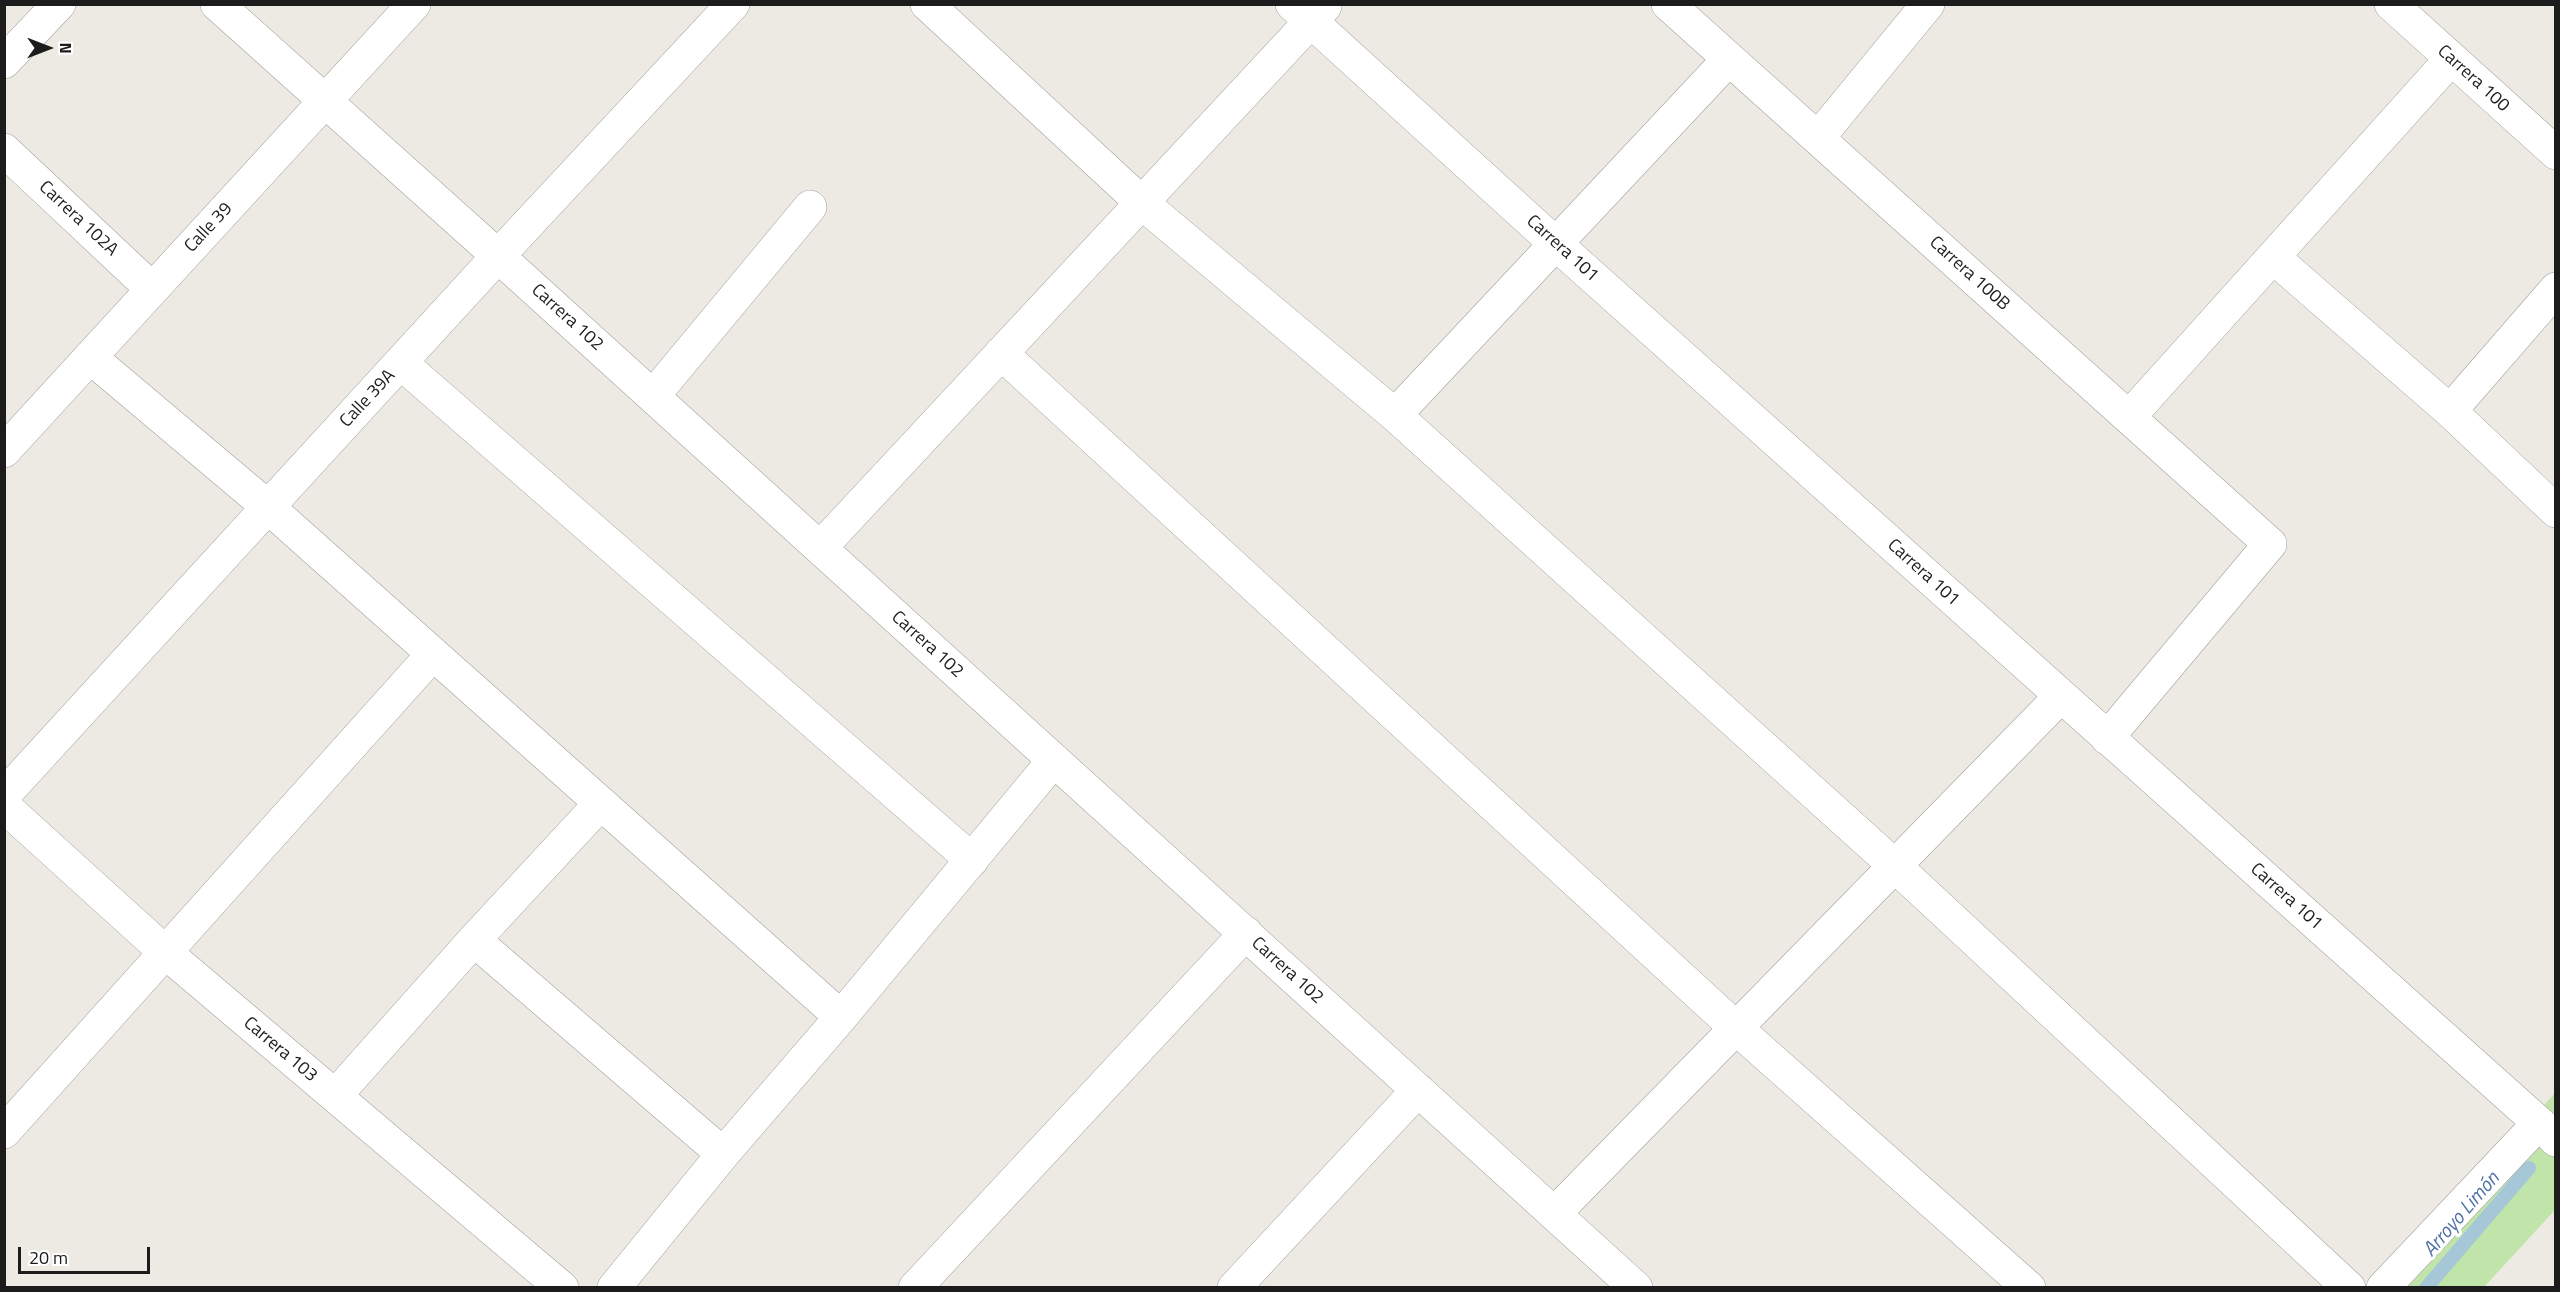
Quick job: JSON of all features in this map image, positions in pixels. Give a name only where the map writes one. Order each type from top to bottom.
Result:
[{"type":"street","points":[[4,62],[59,4]]},
{"type":"street","name":"Carrera 102","points":[[217,4],[1636,1287]]},
{"type":"street","name":"Calle 39","points":[[4,451],[414,4]]},
{"type":"street","name":"Calle 39A","points":[[4,795],[498,256],[733,4]]},
{"type":"street","points":[[927,4],[1142,203],[1395,415],[1895,866],[2349,1287]]},
{"type":"street","name":"Carrera 100B","points":[[1668,4],[2270,544],[2107,738]]},
{"type":"street","points":[[1818,138],[1928,4]]},
{"type":"street","name":"Carrera 100","points":[[2391,4],[2556,153]]},
{"type":"street","points":[[820,548],[1142,203],[1310,10]]},
{"type":"street","name":"Carrera 101","points":[[1310,10],[1556,244],[2547,1132]]},
{"type":"street","points":[[1395,415],[1728,59]]},
{"type":"street","points":[[2128,417],[2451,59]]},
{"type":"street","name":"Carrera 102A","points":[[4,150],[153,289]]},
{"type":"street","points":[[653,396],[810,207]]},
{"type":"street","points":[[2273,257],[2450,411],[2556,511]]},
{"type":"street","points":[[2450,411],[2556,289]]},
{"type":"street","points":[[1001,353],[1736,1028],[2026,1287]]},
{"type":"street","points":[[90,357],[268,507],[841,1017]]},
{"type":"street","points":[[401,363],[972,860]]},
{"type":"street","points":[[4,1132],[433,654]]},
{"type":"street","points":[[1554,1214],[2061,696]]},
{"type":"street","points":[[614,1287],[1054,760]]},
{"type":"street","points":[[335,1096],[474,940],[601,803]]},
{"type":"street","name":"Carrera 103","points":[[4,806],[165,952],[562,1287]]},
{"type":"street","points":[[915,1287],[1246,933]]},
{"type":"street","points":[[474,940],[723,1154]]},
{"type":"street","points":[[1234,1287],[1418,1090]]},
{"type":"street","points":[[2383,1287],[2547,1132]]},
{"type":"green space","points":[[2555,1093],[2555,1210],[2484,1287],[2383,1288]]},
{"type":"waterway","name":"Arroyo Limón","points":[[2426,1288],[2529,1168]]}]
